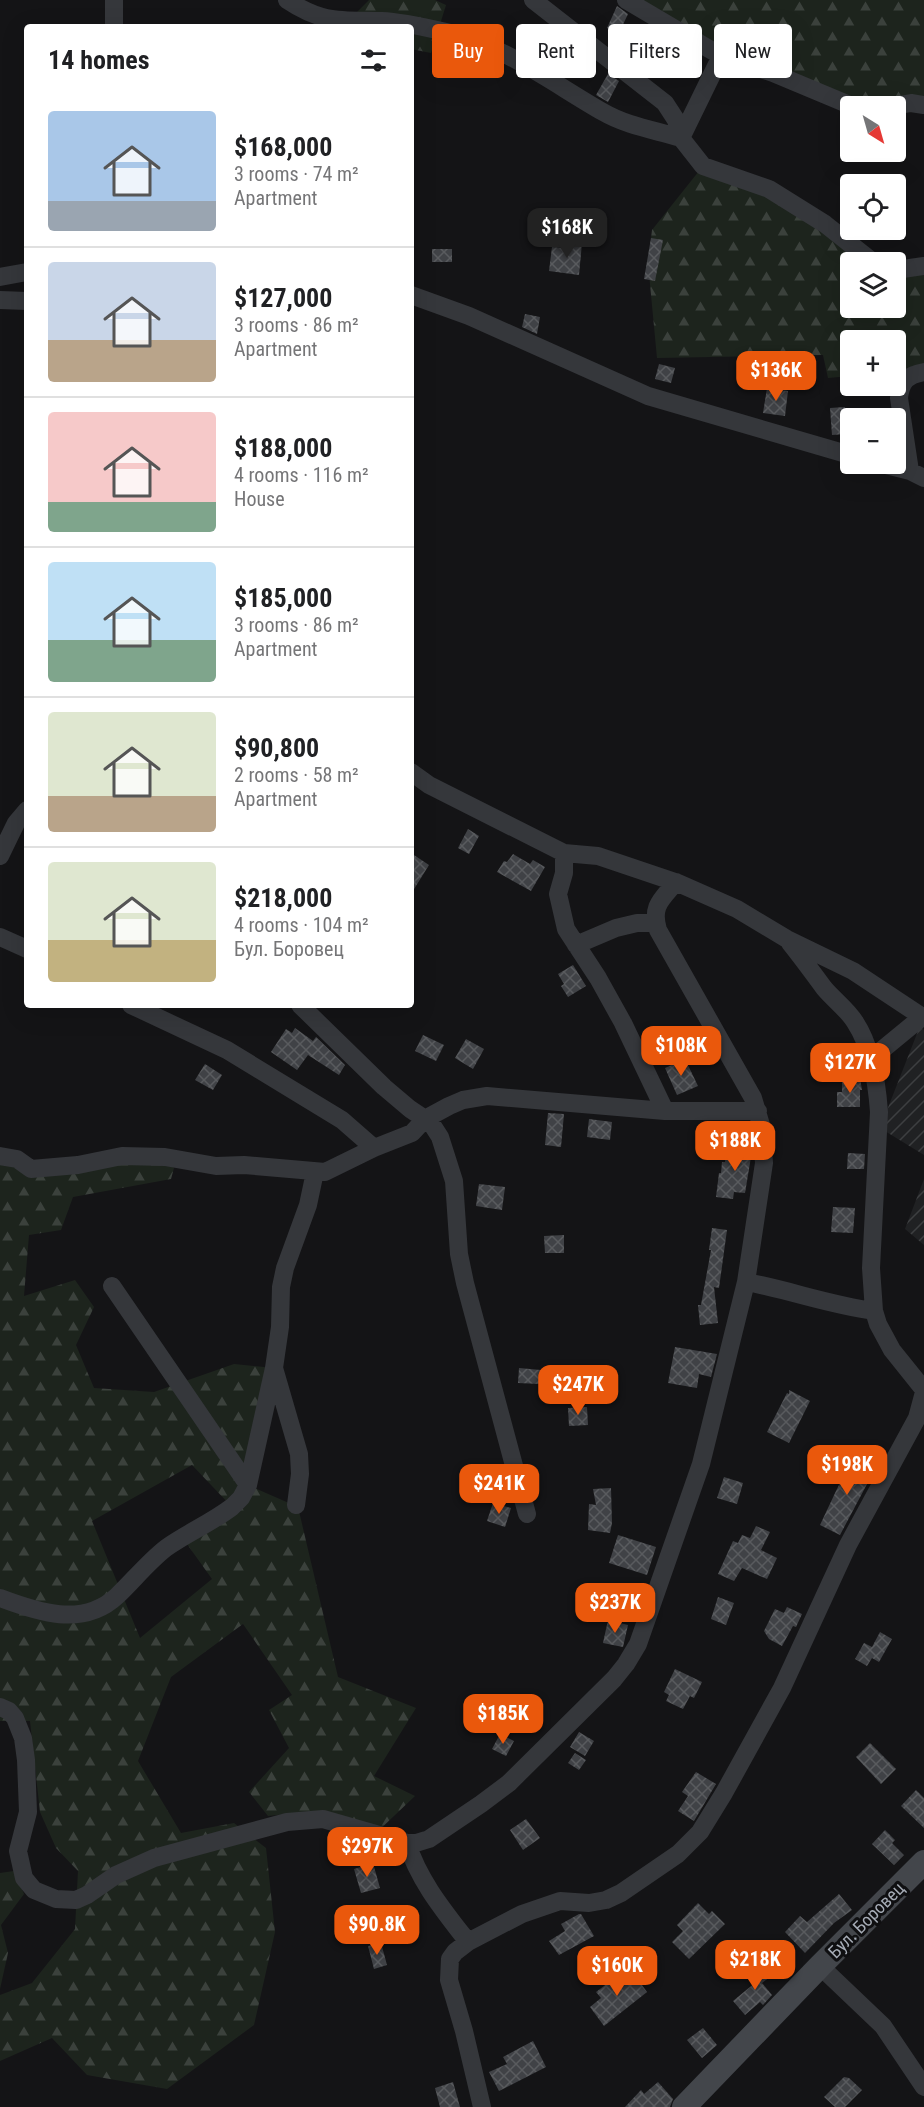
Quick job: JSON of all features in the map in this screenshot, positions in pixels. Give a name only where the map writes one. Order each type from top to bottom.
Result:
[{"type":"street","points":[[114,0],[114,24]]},
{"type":"street","points":[[287,0],[317,17],[326,19],[384,21],[401,24]]},
{"type":"street","points":[[533,0],[649,88],[665,103],[676,120],[681,138],[703,166],[770,189],[825,224],[860,252]]},
{"type":"street","points":[[626,0],[714,52]]},
{"type":"street","points":[[414,26],[451,33],[478,43],[550,79],[612,117],[681,138]]},
{"type":"street","points":[[681,138],[714,70]]},
{"type":"street","points":[[787,78],[840,101]]},
{"type":"street","points":[[906,104],[924,105]]},
{"type":"street","points":[[906,269],[924,266]]},
{"type":"street","points":[[0,277],[24,273]]},
{"type":"street","points":[[414,296],[469,315],[648,396],[840,452]]},
{"type":"street","points":[[0,300],[24,301]]},
{"type":"street","points":[[917,475],[901,413],[900,387],[911,375],[924,372]]},
{"type":"street","points":[[414,774],[429,785],[564,853],[598,856],[676,882],[737,909],[788,939],[853,971],[923,1018],[871,1059]]},
{"type":"street","points":[[0,856],[16,823],[24,814]]},
{"type":"street","points":[[564,853],[564,873],[558,894],[566,929],[623,1023],[665,1111]]},
{"type":"street","points":[[0,1707],[9,1710],[15,1718],[25,1749],[28,1812],[18,1851],[24,1878],[34,1890],[56,1899],[76,1900],[117,1875],[154,1858],[287,1822],[322,1819],[406,1843],[429,1839],[509,1783],[614,1679],[638,1644],[701,1464],[746,1282],[764,1163],[758,1111],[740,1073],[658,930],[655,918],[657,904],[676,882]]},
{"type":"street","points":[[576,945],[626,926],[637,923],[656,923]]},
{"type":"street","points":[[0,936],[24,948]]},
{"type":"street","points":[[482,2107],[449,1980],[450,1959],[468,1942],[488,1930],[547,1905],[560,1901],[589,1903],[606,1900],[621,1893],[678,1854],[699,1832],[724,1793],[782,1688],[848,1545],[917,1418],[924,1391],[892,1350],[878,1324],[874,1311],[871,1268],[879,1112],[871,1059],[857,1025],[826,990],[788,939]]},
{"type":"street","points":[[137,1008],[227,1050],[342,1120],[374,1148]]},
{"type":"street","points":[[303,1008],[384,1087],[431,1123],[440,1137],[454,1181],[459,1254],[465,1283],[527,1514]]},
{"type":"street","points":[[0,1156],[16,1159],[31,1169],[78,1165],[122,1156],[165,1157],[216,1166],[325,1172],[412,1132],[425,1119],[463,1100],[487,1096],[665,1111],[758,1111]]},
{"type":"street","points":[[0,1598],[27,1609],[49,1614],[79,1613],[101,1608],[115,1598],[164,1550],[232,1507],[241,1498],[248,1485],[274,1368],[280,1327],[281,1287],[285,1268],[308,1205],[315,1172]]},
{"type":"street","points":[[746,1282],[842,1306],[874,1311]]},
{"type":"street","points":[[112,1286],[248,1485]]},
{"type":"street","points":[[274,1368],[299,1454],[300,1474],[296,1504]]},
{"type":"street","points":[[406,1843],[411,1859],[424,1882],[468,1942]]},
{"type":"street","name":"Бул. Боровец","points":[[684,2107],[924,1862]]},
{"type":"street","points":[[820,1966],[883,2026],[924,2087]]},
{"type":"shaded area","points":[[920,1026],[924,1030],[924,1155],[880,1128]]},
{"type":"shaded area","points":[[924,1179],[924,1245],[905,1229]]},
{"type":"green space","points":[[369,0],[435,0],[446,5],[440,24],[432,24],[431,53],[414,50],[414,24],[357,24],[357,12]]},
{"type":"green space","points":[[626,0],[924,0],[924,105],[906,105],[906,96],[840,96],[840,101],[784,78],[792,78],[792,24],[714,24],[714,44],[702,38],[702,24],[675,24]]},
{"type":"green space","points":[[703,166],[769,189],[859,252],[840,252],[840,318],[906,318],[906,269],[924,266],[924,371],[906,372],[906,330],[840,330],[840,377],[828,378],[823,355],[657,358],[648,263],[652,230]]},
{"type":"green space","points":[[0,1156],[31,1169],[165,1157],[174,1168],[171,1179],[73,1197],[61,1230],[29,1235],[24,1296],[75,1280],[94,1307],[76,1345],[94,1388],[154,1392],[234,1364],[274,1368],[248,1485],[298,1507],[338,1677],[416,1708],[374,1776],[415,1796],[374,1835],[286,1814],[268,1816],[249,1792],[289,1748],[269,1710],[292,1695],[243,1624],[171,1677],[138,1761],[181,1833],[234,1823],[266,1848],[275,1932],[254,2025],[167,2089],[87,2075],[52,2038],[0,2061],[0,1995],[32,1983],[75,1929],[78,1871],[56,1848],[40,1812],[30,1721],[0,1721]],"holes":[[[192,1465],[232,1507],[182,1537],[212,1579],[140,1638],[92,1521]]]},
{"type":"green space","points":[[14,1871],[24,1894],[1,1925],[8,1953],[0,1989],[0,1873]]},
{"type":"building","points":[[617,6],[628,14],[623,24],[609,24]]},
{"type":"building","points":[[608,74],[608,78],[619,81],[608,102],[596,95]]},
{"type":"building","points":[[582,212],[594,215],[589,233],[577,230]]},
{"type":"building","points":[[651,238],[663,240],[655,281],[644,279]]},
{"type":"building","points":[[566,241],[582,243],[579,275],[549,271],[552,247],[565,248]]},
{"type":"building","points":[[432,249],[452,249],[452,262],[432,262]]},
{"type":"building","points":[[525,314],[540,317],[537,334],[522,327]]},
{"type":"building","points":[[659,364],[675,368],[671,383],[655,379]]},
{"type":"building","points":[[767,388],[788,391],[785,416],[763,413]]},
{"type":"building","points":[[845,407],[840,408],[840,434],[832,435],[830,408]]},
{"type":"building","points":[[468,829],[479,836],[469,854],[458,848]]},
{"type":"building","points":[[513,854],[530,864],[533,860],[545,867],[531,891],[497,872],[504,861],[507,862]]},
{"type":"building","points":[[414,855],[429,865],[414,889]]},
{"type":"building","points":[[573,965],[586,986],[568,997],[561,986],[564,984],[558,974]]},
{"type":"building","points":[[295,1028],[313,1041],[316,1037],[345,1065],[339,1075],[308,1055],[297,1070],[271,1052],[286,1029],[292,1033]]},
{"type":"building","points":[[423,1035],[444,1045],[436,1061],[415,1051]]},
{"type":"building","points":[[466,1039],[484,1049],[473,1069],[455,1058]]},
{"type":"building","points":[[685,1059],[698,1086],[677,1095],[665,1068]]},
{"type":"building","points":[[205,1064],[222,1075],[213,1090],[195,1080]]},
{"type":"building","points":[[860,1078],[862,1090],[860,1090],[860,1107],[837,1107],[837,1092],[842,1092],[842,1082]]},
{"type":"building","points":[[548,1113],[564,1114],[561,1147],[545,1145]]},
{"type":"building","points":[[589,1119],[612,1122],[610,1140],[587,1137]]},
{"type":"building","points":[[741,1141],[751,1142],[752,1151],[745,1193],[734,1192],[733,1199],[716,1197],[719,1173],[721,1173],[722,1162],[725,1162],[726,1152],[739,1152]]},
{"type":"building","points":[[848,1153],[865,1154],[864,1169],[847,1169]]},
{"type":"building","points":[[479,1184],[505,1187],[502,1210],[476,1206]]},
{"type":"building","points":[[833,1207],[855,1208],[853,1233],[831,1232]]},
{"type":"building","points":[[712,1228],[727,1230],[719,1288],[714,1287],[718,1323],[700,1325],[698,1305],[701,1305],[711,1250],[709,1250]]},
{"type":"building","points":[[564,1235],[564,1253],[545,1253],[544,1236]]},
{"type":"building","points":[[675,1347],[717,1354],[711,1377],[699,1374],[697,1388],[668,1383]]},
{"type":"building","points":[[519,1368],[541,1370],[539,1384],[518,1383]]},
{"type":"building","points":[[789,1390],[810,1401],[789,1443],[767,1432],[787,1393],[789,1394]]},
{"type":"building","points":[[587,1407],[588,1425],[569,1426],[568,1408]]},
{"type":"building","points":[[852,1457],[875,1469],[840,1535],[820,1525]]},
{"type":"building","points":[[724,1477],[743,1483],[737,1504],[717,1498]]},
{"type":"building","points":[[611,1488],[610,1533],[588,1530],[589,1504],[596,1505],[593,1489]]},
{"type":"building","points":[[493,1503],[511,1508],[505,1527],[487,1521]]},
{"type":"building","points":[[756,1526],[770,1532],[761,1550],[777,1558],[767,1579],[742,1568],[734,1581],[718,1574],[733,1541],[738,1543],[742,1535],[750,1538]]},
{"type":"building","points":[[618,1535],[656,1547],[647,1575],[609,1563]]},
{"type":"building","points":[[718,1597],[734,1603],[726,1625],[711,1619]]},
{"type":"building","points":[[787,1607],[802,1614],[796,1627],[793,1626],[782,1646],[769,1639],[764,1631],[775,1609],[784,1613]]},
{"type":"building","points":[[608,1620],[628,1625],[623,1647],[603,1643]]},
{"type":"building","points":[[880,1632],[892,1639],[879,1662],[872,1658],[867,1666],[855,1659],[864,1643],[872,1647]]},
{"type":"building","points":[[675,1669],[702,1682],[694,1698],[690,1696],[683,1709],[666,1701],[669,1695],[664,1692]]},
{"type":"building","points":[[579,1732],[594,1741],[585,1756],[570,1747]]},
{"type":"building","points":[[500,1734],[514,1741],[506,1756],[492,1749]]},
{"type":"building","points":[[870,1743],[896,1769],[881,1784],[856,1757]]},
{"type":"building","points":[[575,1753],[586,1760],[579,1770],[568,1763]]},
{"type":"building","points":[[696,1772],[716,1784],[694,1821],[678,1811],[688,1796],[682,1792]]},
{"type":"building","points":[[916,1790],[924,1798],[924,1828],[901,1806]]},
{"type":"building","points":[[526,1819],[540,1838],[523,1850],[510,1830]]},
{"type":"building","points":[[885,1830],[895,1840],[892,1843],[904,1855],[894,1865],[872,1844]]},
{"type":"building","points":[[373,1863],[380,1888],[361,1893],[354,1869]]},
{"type":"building","points":[[839,1894],[852,1910],[834,1923],[805,1953],[785,1932],[800,1916],[807,1922]]},
{"type":"building","points":[[698,1903],[709,1914],[712,1911],[725,1924],[689,1959],[672,1942],[683,1931],[677,1925]]},
{"type":"building","points":[[579,1914],[594,1936],[559,1955],[549,1941],[565,1931],[561,1924]]},
{"type":"building","points":[[381,1943],[387,1965],[374,1969],[368,1946]]},
{"type":"building","points":[[760,1963],[771,1976],[762,1983],[772,1995],[763,2005],[760,2002],[745,2015],[733,2001],[756,1982],[748,1972]]},
{"type":"building","points":[[625,1970],[634,1981],[637,1978],[647,1992],[604,2026],[590,2007],[601,1998],[596,1992]]},
{"type":"building","points":[[703,2028],[717,2045],[702,2058],[687,2040]]},
{"type":"building","points":[[533,2041],[546,2067],[499,2091],[489,2072],[507,2064],[503,2057]]},
{"type":"building","points":[[844,2077],[849,2078],[862,2090],[845,2107],[835,2107],[824,2097]]},
{"type":"building","points":[[453,2082],[460,2107],[440,2107],[435,2088]]},
{"type":"building","points":[[658,2082],[673,2099],[670,2107],[625,2107],[641,2090],[644,2094]]}]
